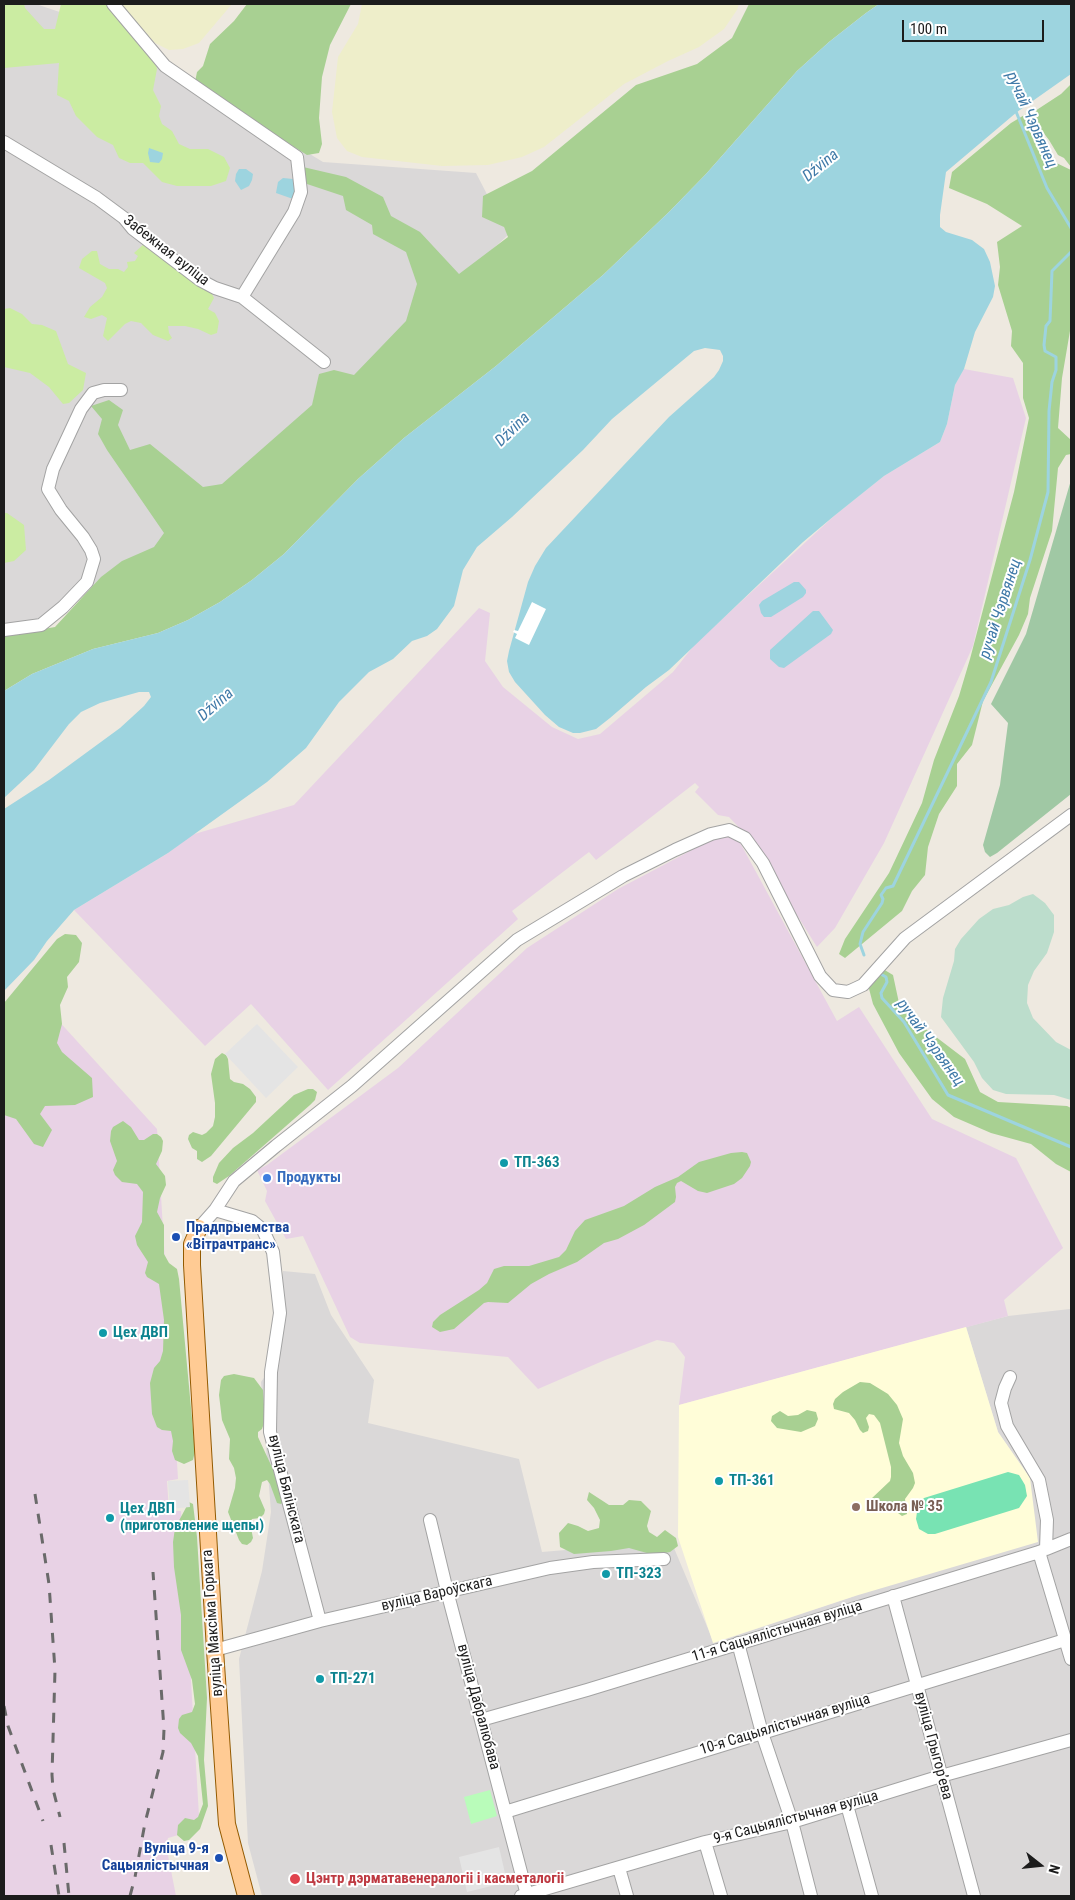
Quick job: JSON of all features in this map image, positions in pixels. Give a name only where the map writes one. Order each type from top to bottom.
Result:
[{"type":"main road","name":"вуліца Максіма Горкага","points":[[199,1228],[192,1244],[192,1265],[227,1824],[246,1896]]},
{"type":"street","points":[[113,4],[165,66],[297,157],[301,192],[294,212],[242,297]]},
{"type":"street","name":"Забежная вуліца","points":[[4,142],[97,198],[124,218],[133,229],[200,280],[215,288],[242,297],[324,362]]},
{"type":"street","points":[[4,630],[41,626],[87,582],[94,559],[91,550],[48,489],[53,468],[81,408],[93,393],[104,390],[121,390]]},
{"type":"street","points":[[199,1228],[215,1210],[234,1181],[352,1086],[517,940],[623,876],[693,842],[711,834],[729,830],[745,838],[763,864],[820,976],[833,990],[848,992],[863,985],[905,938],[1071,815]]},
{"type":"street","name":"вуліца Бялінскага","points":[[215,1210],[252,1221],[263,1230],[273,1252],[280,1313],[271,1372],[270,1432],[320,1621]]},
{"type":"street","points":[[1010,1377],[1001,1403],[1007,1426],[1039,1480],[1047,1520],[1043,1550],[1071,1659]]},
{"type":"street","name":"вуліца Дабралюбава","points":[[430,1520],[505,1812],[524,1895]]},
{"type":"street","name":"11-я Сацыялістычная вуліца","points":[[481,1720],[738,1644],[1071,1540]]},
{"type":"street","name":"вуліца Вароўскага","points":[[215,1650],[320,1621],[550,1568],[593,1562],[664,1559]]},
{"type":"street","name":"вуліца Грыгорʼева","points":[[893,1596],[974,1896]]},
{"type":"street","name":"10-я Сацыялістычная вуліца","points":[[505,1812],[1065,1640]]},
{"type":"street","points":[[738,1644],[762,1733],[792,1822],[812,1896]]},
{"type":"street","name":"9-я Сацыялістычная вуліца","points":[[524,1895],[705,1842],[792,1822],[941,1776],[1071,1740]]},
{"type":"street","points":[[847,1805],[872,1896]]},
{"type":"street","points":[[705,1842],[721,1896]]},
{"type":"street","points":[[619,1868],[627,1896]]},
{"type":"shaded area","points":[[4,4],[36,4],[98,25],[323,162],[476,173],[508,235],[173,545],[4,641]]},
{"type":"shaded area","points":[[964,369],[1013,378],[1026,418],[973,646],[884,843],[835,928],[817,947],[748,837],[729,817],[718,815],[695,792],[699,787],[695,783],[596,860],[589,852],[512,911],[518,919],[328,1090],[251,1004],[205,1046],[74,910],[168,853],[191,835],[294,805],[479,608],[490,613],[485,661],[503,687],[552,727],[578,739],[600,734],[673,672],[695,644],[834,516],[884,476],[940,442],[947,424],[955,385]]},
{"type":"shaded area","points":[[726,832],[737,837],[837,1021],[859,1007],[932,1119],[1016,1158],[1063,1248],[1004,1300],[1008,1316],[679,1405],[685,1357],[674,1343],[657,1340],[538,1389],[508,1357],[360,1343],[350,1337],[303,1236],[286,1239],[265,1201],[267,1191],[257,1170],[267,1165],[398,1068],[527,948],[618,889]]},
{"type":"shaded area","points":[[56,1018],[157,1129],[178,1479],[167,1481],[169,1511],[181,1511],[199,1816],[195,1830],[168,1838],[166,1845],[176,1896],[4,1896],[4,1066]]},
{"type":"shaded area","points":[[257,1024],[298,1067],[266,1098],[225,1054]]},
{"type":"shaded area","points":[[283,1271],[315,1274],[331,1315],[374,1380],[368,1423],[519,1459],[542,1552],[671,1541],[714,1643],[855,1596],[1030,1478],[998,1432],[966,1327],[1008,1316],[1070,1309],[1071,1896],[262,1896],[248,1843],[239,1659],[262,1571],[271,1512],[261,1382],[277,1359]]},
{"type":"shaded area","name":"Школа № 35","points":[[966,1327],[998,1432],[1030,1478],[1038,1542],[855,1596],[713,1643],[678,1537],[679,1405]]},
{"type":"shaded area","points":[[188,1480],[190,1507],[170,1509],[168,1481]]},
{"type":"shaded area","points":[[499,1847],[507,1882],[467,1892],[459,1857]]},
{"type":"green space","points":[[4,4],[24,4],[25,8],[44,29],[55,29],[61,4],[106,4],[154,57],[157,69],[153,90],[161,106],[159,116],[162,124],[172,131],[179,144],[190,149],[208,149],[224,157],[230,168],[226,181],[211,186],[177,186],[162,182],[143,163],[130,163],[119,158],[113,145],[97,137],[76,116],[69,101],[57,95],[59,63],[4,68]]},
{"type":"green space","points":[[119,4],[232,4],[199,43],[183,49],[169,50],[155,43]]},
{"type":"green space","points":[[247,4],[351,4],[330,45],[322,77],[319,118],[322,144],[319,153],[307,155],[215,97],[195,82],[197,72],[203,66],[210,44],[234,21]]},
{"type":"green space","points":[[362,4],[739,4],[724,29],[699,47],[624,84],[544,147],[522,157],[488,165],[442,166],[362,157],[347,151],[337,138],[332,112],[338,57],[358,24]]},
{"type":"green space","points":[[749,4],[879,4],[829,42],[797,71],[706,174],[603,275],[496,366],[404,438],[358,479],[284,554],[252,580],[220,602],[188,620],[158,633],[93,649],[32,674],[4,691],[4,636],[55,627],[101,577],[122,561],[154,547],[164,533],[107,450],[98,434],[102,419],[91,406],[109,400],[123,410],[118,425],[130,450],[150,444],[203,487],[222,484],[312,405],[319,374],[334,370],[354,375],[406,321],[417,284],[406,252],[373,234],[372,225],[346,210],[343,196],[304,183],[303,167],[346,177],[383,197],[391,216],[420,232],[459,274],[508,237],[504,227],[482,217],[483,196],[532,171],[636,85],[697,64],[732,38]]},
{"type":"green space","points":[[1071,84],[1071,167],[1064,158],[1058,155],[1033,119],[1035,111],[1061,94]]},
{"type":"green space","points":[[1026,114],[1048,159],[1071,170],[1071,325],[1062,378],[1058,428],[1071,440],[1071,454],[1066,455],[1058,468],[1052,531],[1030,598],[1028,614],[1019,635],[983,701],[972,745],[957,764],[957,786],[939,814],[928,847],[925,875],[912,891],[902,911],[845,958],[839,954],[845,939],[889,873],[922,803],[934,760],[959,696],[970,659],[1014,492],[1029,418],[1023,398],[1023,363],[1011,346],[1012,331],[998,285],[1000,267],[997,242],[1022,226],[987,204],[949,188],[952,172],[1011,123]]},
{"type":"green space","points":[[145,243],[199,286],[212,294],[214,298],[208,309],[215,313],[219,321],[217,333],[211,335],[185,326],[168,326],[172,338],[168,341],[153,335],[141,323],[131,321],[125,324],[108,341],[103,336],[107,318],[102,315],[91,319],[84,317],[90,307],[102,297],[107,288],[105,283],[79,268],[82,259],[92,251],[97,251],[100,264],[109,269],[118,269],[124,272],[128,267],[127,262],[135,261],[138,256],[134,253]]},
{"type":"green space","points":[[10,308],[22,314],[32,324],[42,325],[56,331],[68,364],[86,373],[83,390],[69,403],[63,404],[49,387],[30,373],[4,367],[4,309]]},
{"type":"green space","points":[[1071,480],[1071,794],[990,857],[985,852],[983,845],[1000,785],[1008,723],[991,704],[1026,634]]},
{"type":"green space","points":[[4,513],[7,513],[24,525],[26,550],[14,561],[4,563]]},
{"type":"green space","points":[[1033,894],[1045,903],[1054,915],[1054,932],[1047,953],[1034,971],[1028,985],[1027,1003],[1033,1018],[1056,1042],[1071,1050],[1071,1100],[1054,1095],[1006,1094],[993,1090],[982,1078],[974,1062],[941,1017],[943,998],[954,961],[955,949],[961,939],[979,919],[993,909],[1009,905]]},
{"type":"green space","points":[[65,934],[76,935],[82,943],[79,962],[67,977],[68,987],[60,1005],[62,1024],[57,1043],[62,1052],[92,1078],[93,1097],[75,1105],[45,1106],[40,1114],[52,1130],[43,1147],[34,1144],[16,1119],[4,1115],[4,1003],[57,939]]},
{"type":"green space","points":[[883,969],[893,975],[899,1003],[919,1024],[965,1059],[980,1092],[998,1102],[1067,1106],[1071,1108],[1071,1172],[1056,1164],[1031,1144],[991,1133],[954,1117],[932,1099],[899,1053],[873,1004],[867,981]]},
{"type":"green space","points":[[222,1053],[228,1059],[230,1079],[250,1089],[256,1097],[256,1102],[211,1156],[202,1162],[197,1159],[197,1151],[192,1148],[188,1139],[189,1135],[193,1132],[202,1135],[213,1126],[215,1103],[211,1074],[215,1059]]},
{"type":"green space","points":[[308,1089],[313,1089],[317,1092],[315,1100],[310,1105],[229,1176],[217,1184],[213,1182],[213,1177],[219,1163],[233,1148],[253,1133],[294,1095]]},
{"type":"green space","points":[[123,1121],[131,1127],[139,1140],[144,1140],[153,1134],[157,1134],[163,1141],[162,1151],[156,1164],[165,1176],[166,1185],[160,1198],[157,1212],[164,1225],[164,1254],[169,1263],[177,1269],[179,1279],[195,1451],[193,1460],[184,1464],[175,1460],[172,1451],[171,1431],[162,1430],[157,1427],[152,1414],[150,1383],[154,1368],[160,1361],[163,1351],[164,1320],[159,1284],[147,1277],[145,1273],[148,1262],[137,1245],[135,1236],[142,1222],[143,1192],[137,1184],[122,1182],[113,1170],[117,1161],[110,1141],[111,1131],[113,1127]]},
{"type":"green space","points":[[731,1153],[747,1153],[751,1162],[750,1166],[742,1178],[734,1184],[707,1193],[698,1191],[681,1181],[675,1187],[675,1202],[644,1225],[618,1239],[604,1243],[577,1262],[531,1284],[508,1303],[484,1303],[454,1329],[440,1332],[432,1327],[433,1322],[440,1315],[487,1283],[494,1269],[504,1266],[529,1266],[559,1257],[566,1250],[575,1231],[585,1220],[624,1206],[655,1187],[678,1177],[699,1162]]},
{"type":"green space","points":[[234,1374],[254,1378],[263,1390],[265,1420],[262,1429],[258,1432],[258,1437],[283,1491],[285,1501],[281,1504],[277,1503],[270,1484],[267,1480],[262,1482],[259,1496],[265,1510],[260,1518],[252,1519],[250,1523],[253,1538],[247,1545],[242,1544],[239,1540],[228,1512],[236,1478],[234,1468],[229,1459],[230,1439],[222,1420],[219,1395],[221,1380],[224,1376]]},
{"type":"green space","points":[[860,1382],[870,1383],[888,1394],[897,1405],[903,1419],[899,1443],[903,1456],[913,1473],[915,1483],[905,1499],[907,1514],[902,1516],[892,1505],[887,1504],[879,1508],[870,1504],[871,1499],[890,1481],[891,1477],[891,1467],[880,1423],[874,1415],[869,1414],[866,1418],[869,1427],[868,1431],[863,1433],[849,1413],[834,1409],[835,1399]]},
{"type":"green space","points":[[807,1410],[816,1412],[818,1419],[815,1426],[801,1432],[777,1428],[771,1421],[772,1416],[780,1411],[788,1416],[798,1415]]},
{"type":"green space","points":[[1008,1472],[1019,1475],[1025,1485],[1027,1496],[1019,1508],[935,1534],[928,1534],[919,1529],[916,1519],[918,1505],[924,1498]]},
{"type":"green space","points":[[589,1492],[609,1505],[623,1505],[629,1500],[641,1501],[651,1511],[647,1526],[649,1532],[657,1537],[665,1530],[676,1538],[678,1546],[670,1552],[654,1555],[629,1548],[574,1554],[560,1547],[559,1533],[568,1523],[588,1531],[599,1528],[600,1520],[594,1508],[587,1500]]},
{"type":"green space","points":[[189,1502],[193,1504],[197,1537],[207,1698],[204,1760],[208,1806],[200,1829],[189,1840],[184,1841],[177,1835],[178,1825],[185,1818],[194,1820],[198,1817],[203,1804],[198,1756],[191,1743],[180,1733],[178,1728],[179,1719],[182,1715],[192,1712],[195,1704],[192,1680],[181,1650],[181,1615],[174,1567],[173,1542],[175,1528]]},
{"type":"green space","points":[[490,1790],[497,1816],[471,1824],[464,1797]]},
{"type":"water","name":"Dźvina","points":[[879,4],[1071,4],[1071,74],[1017,112],[946,172],[940,227],[946,232],[972,240],[984,249],[990,262],[995,286],[993,297],[975,332],[964,369],[955,385],[947,424],[940,442],[884,476],[834,516],[803,542],[669,670],[610,718],[596,729],[573,733],[559,727],[545,715],[515,682],[509,672],[507,661],[509,651],[528,582],[546,548],[669,417],[714,377],[723,361],[720,350],[705,348],[694,351],[612,419],[583,450],[477,547],[463,570],[454,606],[437,629],[427,636],[412,641],[393,659],[369,672],[339,702],[306,748],[267,782],[168,853],[74,910],[47,941],[34,960],[4,991],[4,809],[49,780],[120,728],[151,697],[149,692],[139,692],[100,703],[81,712],[69,724],[34,770],[4,798],[4,691],[32,674],[93,649],[158,633],[188,620],[220,602],[252,580],[284,554],[358,479],[404,438],[496,366],[603,275],[706,174],[797,71],[829,42]]},
{"type":"water","points":[[149,148],[163,153],[159,163],[150,162]]},
{"type":"water","points":[[239,169],[246,169],[253,174],[249,186],[241,190],[235,181]]},
{"type":"water","points":[[283,178],[293,179],[297,185],[293,199],[276,193],[278,182]]},
{"type":"water","points":[[794,582],[799,582],[806,590],[803,597],[771,617],[764,617],[759,605],[762,601]]},
{"type":"water","points":[[813,611],[819,611],[833,630],[831,634],[784,668],[779,667],[770,659],[770,650]]},
{"type":"pier","points":[[532,602],[546,609],[529,645],[515,638],[517,634],[513,632],[514,630],[518,631]]},
{"type":"waterway","name":"ручай Чэрвянец","points":[[1015,109],[1047,188],[1071,228]]},
{"type":"waterway","name":"ручай Чэрвянец","points":[[864,955],[860,944],[863,932],[882,903],[881,895],[886,888],[893,886],[991,682],[1030,560],[1048,492],[1049,411],[1052,382],[1056,370],[1056,357],[1045,351],[1044,345],[1046,326],[1050,321],[1052,271],[1071,252]]},
{"type":"waterway","name":"ручай Чэрвянец","points":[[879,973],[886,977],[887,982],[881,993],[882,998],[904,1022],[948,1095],[1071,1147]]},
{"type":"railway","points":[[35,1494],[49,1584],[55,1670],[52,1775],[53,1789],[60,1817]]},
{"type":"railway","points":[[130,1896],[145,1823],[163,1752],[164,1729],[153,1572]]},
{"type":"railway","points":[[4,1706],[8,1726],[43,1821]]},
{"type":"railway","points":[[64,1843],[69,1896]]},
{"type":"railway","points":[[51,1845],[59,1896]]},
{"type":"place","name":"ТП-363","points":[[504,1163]]},
{"type":"place","name":"Продукты","points":[[267,1178]]},
{"type":"place","name":"Прадпрыемства «Вітрачтранс»","points":[[176,1237]]},
{"type":"place","name":"Цех ДВП","points":[[103,1333]]},
{"type":"place","name":"ТП-361","points":[[719,1481]]},
{"type":"place","name":"Школа № 35","points":[[856,1507]]},
{"type":"place","name":"Цех ДВП (приготовление щепы)","points":[[110,1518]]},
{"type":"place","name":"ТП-323","points":[[606,1574]]},
{"type":"place","name":"ТП-271","points":[[320,1679]]},
{"type":"place","name":"Вуліца 9-я Сацыялістычная","points":[[219,1858]]},
{"type":"place","name":"Цэнтр дэрматавенералогіі і касметалогіі","points":[[295,1879]]}]
